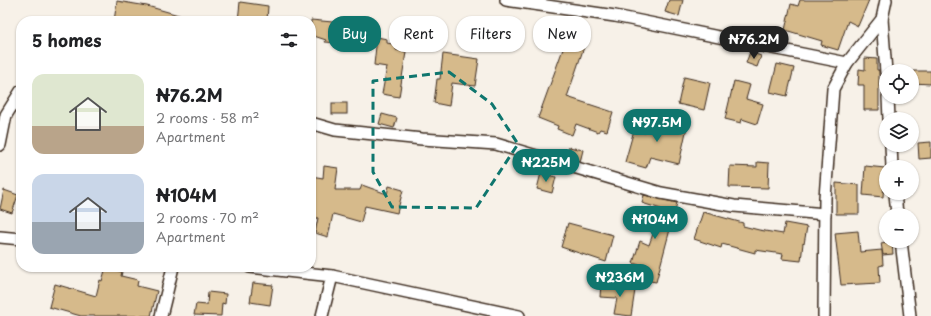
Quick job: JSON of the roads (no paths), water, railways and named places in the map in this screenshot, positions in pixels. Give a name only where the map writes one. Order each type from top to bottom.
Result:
[{"type":"street","points":[[506,0],[615,16],[847,63]]},
{"type":"street","points":[[885,64],[882,19],[886,0]]},
{"type":"street","points":[[824,316],[825,214],[833,89],[847,63],[882,19]]},
{"type":"street","points":[[0,145],[6,115],[16,99]]},
{"type":"street","points":[[316,125],[335,130],[422,140],[496,144],[661,193],[734,206],[825,214]]},
{"type":"street","points":[[0,237],[16,239]]},
{"type":"street","points":[[901,248],[910,316]]},
{"type":"street","points":[[161,316],[172,272]]},
{"type":"street","points":[[296,272],[332,276],[519,316]]},
{"type":"street","points":[[322,316],[332,276]]}]
